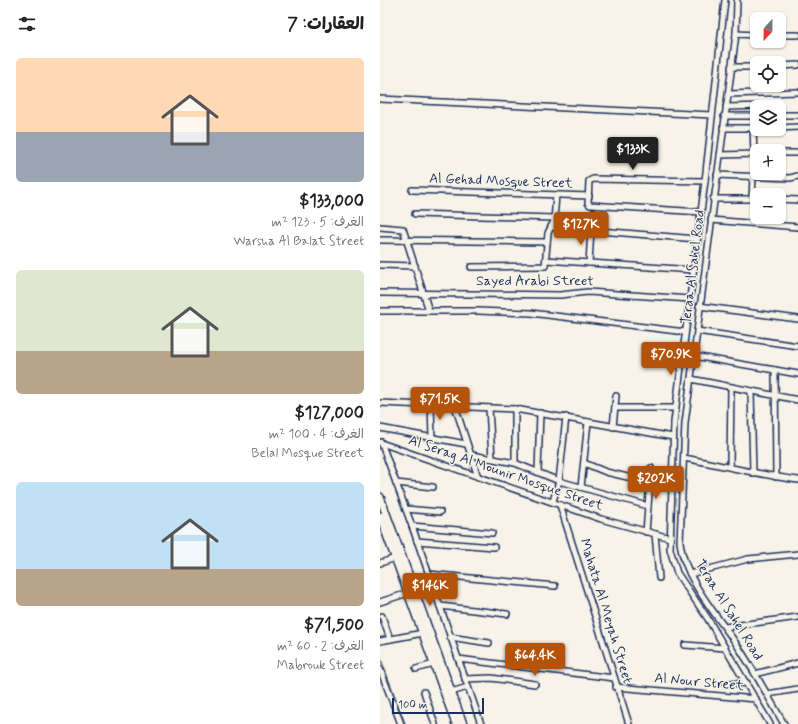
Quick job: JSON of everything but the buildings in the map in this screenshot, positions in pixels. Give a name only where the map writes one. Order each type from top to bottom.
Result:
[{"type":"main road","points":[[380,497],[463,724]]},
{"type":"main road","points":[[380,516],[382,526],[396,558],[456,724]]},
{"type":"street","name":"Teraa Al Sahel Road","points":[[725,0],[705,181],[673,438],[670,553],[677,573],[747,683],[770,724]]},
{"type":"street","name":"Teraa Al Sahel Road","points":[[737,0],[736,34],[713,199],[685,423],[680,542],[681,551],[690,574],[755,674],[784,724]]},
{"type":"street","points":[[736,34],[750,35]]},
{"type":"street","points":[[786,35],[798,35]]},
{"type":"street","points":[[786,66],[798,66]]},
{"type":"street","points":[[731,67],[750,67]]},
{"type":"street","points":[[728,94],[798,92]]},
{"type":"street","points":[[380,99],[712,115]]},
{"type":"street","points":[[726,107],[750,106]]},
{"type":"street","points":[[786,115],[798,115]]},
{"type":"street","points":[[724,116],[750,116]]},
{"type":"street","points":[[786,128],[798,127]]},
{"type":"street","points":[[723,128],[750,128]]},
{"type":"street","points":[[786,153],[798,152]]},
{"type":"street","points":[[720,155],[750,154]]},
{"type":"street","points":[[717,175],[750,176]]},
{"type":"street","points":[[786,178],[798,176]]},
{"type":"street","points":[[701,212],[590,205],[588,203],[589,182],[593,179],[705,181]]},
{"type":"street","name":"Al Gehad Mosque Street","points":[[412,190],[589,196]]},
{"type":"street","points":[[470,267],[544,267],[546,260],[548,230],[551,227],[554,218],[556,195]]},
{"type":"street","points":[[713,199],[750,199]]},
{"type":"street","points":[[786,200],[798,200]]},
{"type":"street","points":[[415,214],[554,218]]},
{"type":"street","points":[[711,220],[798,227]]},
{"type":"street","points":[[380,227],[403,229],[429,311]]},
{"type":"street","points":[[551,227],[697,239]]},
{"type":"street","points":[[588,263],[591,230]]},
{"type":"street","points":[[380,240],[547,242]]},
{"type":"street","points":[[546,260],[693,270]]},
{"type":"street","points":[[380,265],[415,266]]},
{"type":"street","name":"Sayed Arabi Street","points":[[380,293],[423,292],[560,295],[588,292],[690,300]]},
{"type":"street","points":[[699,306],[798,319]]},
{"type":"street","points":[[380,311],[531,313],[685,332]]},
{"type":"street","points":[[697,331],[798,346]]},
{"type":"street","points":[[694,356],[798,374]]},
{"type":"street","points":[[775,370],[774,396],[776,477]]},
{"type":"street","points":[[691,379],[798,400]]},
{"type":"street","points":[[730,467],[731,387]]},
{"type":"street","points":[[751,391],[753,473]]},
{"type":"street","points":[[613,427],[616,396]]},
{"type":"street","points":[[380,403],[515,409],[566,417],[673,438]]},
{"type":"street","points":[[431,405],[432,438]]},
{"type":"street","points":[[455,406],[466,444],[472,454],[478,477]]},
{"type":"street","points":[[489,408],[492,458]]},
{"type":"street","points":[[615,408],[676,408]]},
{"type":"street","points":[[515,409],[515,463]]},
{"type":"street","points":[[538,471],[540,413]]},
{"type":"street","points":[[553,502],[559,481],[566,417]]},
{"type":"street","points":[[581,487],[588,422]]},
{"type":"street","points":[[380,428],[466,444]]},
{"type":"street","points":[[380,442],[406,509],[481,724]]},
{"type":"street","name":"Al Serag Al Mounir Mosque Street","points":[[380,442],[560,505],[670,538]]},
{"type":"street","points":[[472,454],[515,463],[538,471],[559,481],[648,506]]},
{"type":"street","points":[[684,458],[753,473],[798,480]]},
{"type":"street","points":[[584,463],[606,472],[649,482]]},
{"type":"street","points":[[646,532],[651,468]]},
{"type":"street","points":[[396,483],[433,487]]},
{"type":"street","name":"Mahata Al Meyah Street","points":[[560,505],[616,687],[629,724]]},
{"type":"street","points":[[406,509],[440,512]]},
{"type":"street","points":[[412,526],[492,533]]},
{"type":"street","points":[[655,534],[660,578]]},
{"type":"street","points":[[417,540],[494,547]]},
{"type":"street","points":[[690,574],[748,559],[798,554]]},
{"type":"street","points":[[380,563],[396,558]]},
{"type":"street","points":[[429,574],[555,586]]},
{"type":"street","points":[[380,602],[408,593]]},
{"type":"street","points":[[440,606],[507,614]]},
{"type":"street","points":[[382,616],[390,639]]},
{"type":"street","points":[[725,627],[798,618]]},
{"type":"street","points":[[380,641],[423,633]]},
{"type":"street","points":[[450,637],[489,643]]},
{"type":"street","points":[[685,645],[725,648]]},
{"type":"street","points":[[458,659],[614,678]]},
{"type":"street","points":[[755,674],[798,663]]},
{"type":"street","points":[[416,669],[434,664]]},
{"type":"street","points":[[380,670],[401,724]]},
{"type":"street","points":[[465,679],[491,678],[535,684]]},
{"type":"street","points":[[726,684],[747,683]]},
{"type":"street","points":[[451,692],[468,687]]},
{"type":"street","name":"Al Nour Street","points":[[616,687],[756,699]]},
{"type":"street","points":[[767,694],[798,689]]},
{"type":"street","points":[[424,692],[435,724]]},
{"type":"waterway","points":[[380,657],[405,724]]}]
